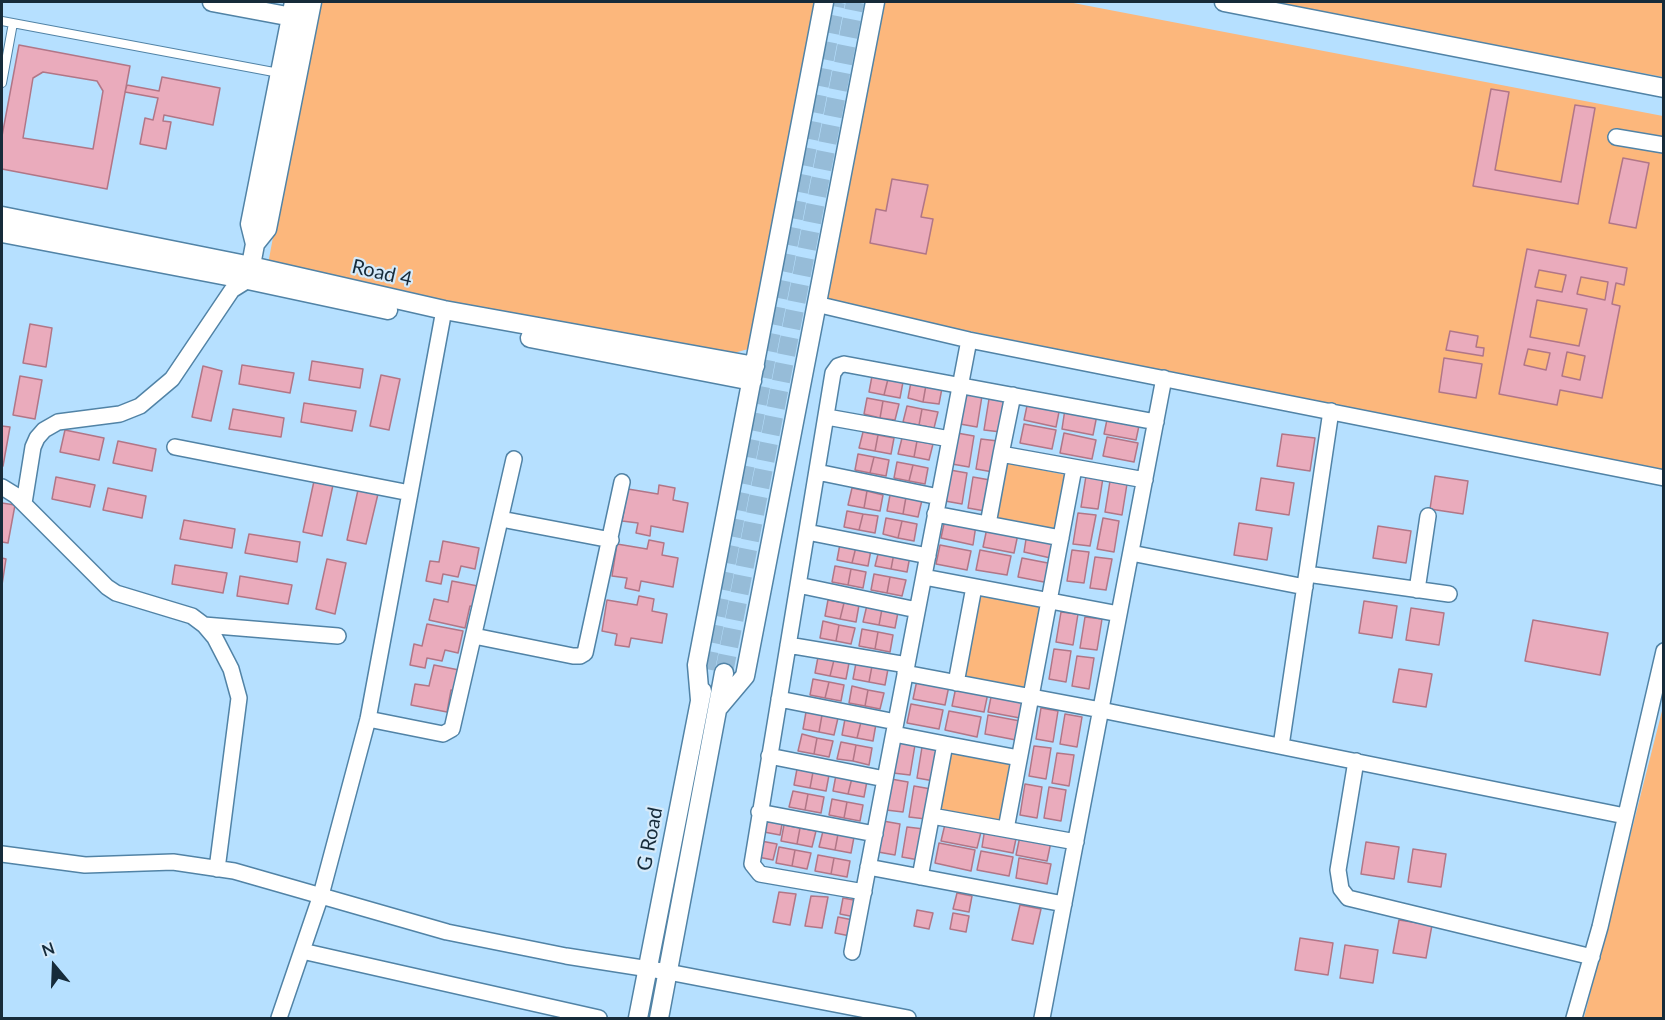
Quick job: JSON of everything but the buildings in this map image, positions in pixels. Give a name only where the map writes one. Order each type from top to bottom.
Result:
[{"type":"street","points":[[212,2],[298,13]]},
{"type":"street","points":[[24,504],[33,447],[44,430],[58,422],[120,414],[140,406],[172,379],[232,290],[249,273],[255,244],[250,224],[279,73],[298,13],[312,2]]},
{"type":"street","points":[[700,700],[698,665],[824,2]]},
{"type":"street","points":[[718,708],[745,676],[874,2]]},
{"type":"street","points":[[1224,2],[1664,88]]},
{"type":"street","points":[[255,244],[267,230],[298,13]]},
{"type":"street","points":[[1616,137],[1664,145]]},
{"type":"street","name":"Road 4","points":[[2,216],[443,316],[753,374]]},
{"type":"street","name":"Road 4","points":[[2,233],[249,273]]},
{"type":"street","points":[[816,304],[969,340],[1664,478]]},
{"type":"street","points":[[279,1018],[321,895],[368,719],[443,316]]},
{"type":"street","points":[[852,952],[969,340]]},
{"type":"street","points":[[864,892],[760,874],[752,864],[833,373],[838,366],[844,364],[1156,422]]},
{"type":"street","points":[[1042,1018],[1164,378]]},
{"type":"street","points":[[988,524],[1013,395]]},
{"type":"street","points":[[1281,746],[1331,411]]},
{"type":"street","points":[[827,417],[950,439]]},
{"type":"street","points":[[175,447],[410,493]]},
{"type":"street","points":[[1001,454],[1144,480]]},
{"type":"street","points":[[368,719],[443,734],[448,732],[455,723],[514,459]]},
{"type":"street","points":[[1006,829],[1074,468]]},
{"type":"street","points":[[817,472],[939,496]]},
{"type":"street","points":[[474,636],[573,656],[585,654],[622,483]]},
{"type":"street","points":[[2,487],[15,495],[106,587],[116,593],[192,616],[215,638],[231,669],[239,698],[218,869]]},
{"type":"street","points":[[935,514],[1061,538]]},
{"type":"street","points":[[1417,590],[1428,516]]},
{"type":"street","points":[[501,519],[610,540]]},
{"type":"street","points":[[807,532],[928,556]]},
{"type":"street","points":[[1131,552],[1306,581],[1449,594]]},
{"type":"street","points":[[924,577],[1119,614]]},
{"type":"street","points":[[798,585],[917,610]]},
{"type":"street","points":[[956,683],[974,587]]},
{"type":"street","points":[[204,625],[338,636]]},
{"type":"street","points":[[788,645],[906,669],[956,683],[1626,816]]},
{"type":"street","points":[[1574,1018],[1592,957],[1664,651]]},
{"type":"street","name":"G Road","points":[[638,1018],[706,669]]},
{"type":"street","points":[[659,1018],[724,673]]},
{"type":"street","points":[[779,699],[895,728],[945,744],[1019,758]]},
{"type":"street","points":[[920,877],[945,744]]},
{"type":"street","points":[[769,756],[885,779]]},
{"type":"street","points":[[1356,761],[1338,870],[1341,889],[1348,898],[1592,957]]},
{"type":"street","points":[[759,812],[874,834]]},
{"type":"street","points":[[932,816],[1076,842]]},
{"type":"street","points":[[2,854],[85,865],[173,862],[234,871],[447,932],[908,1018]]},
{"type":"street","points":[[868,867],[1064,904]]},
{"type":"street","points":[[302,951],[599,1018]]},
{"type":"lane","points":[[2,21],[279,73]]},
{"type":"lane","points":[[2,83],[13,23]]},
{"type":"shaded area","points":[[317,2],[823,2],[763,345],[719,357],[268,264]]},
{"type":"shaded area","points":[[873,2],[1068,2],[1663,116],[1663,472],[811,299]]},
{"type":"shaded area","points":[[1266,2],[1663,2],[1663,77]]},
{"type":"shaded area","points":[[1007,463],[1071,476],[1060,531],[996,519]]},
{"type":"shaded area","points":[[979,596],[1043,608],[1027,688],[963,676]]},
{"type":"shaded area","points":[[1663,707],[1663,1018],[1584,1018]]},
{"type":"shaded area","points":[[951,750],[1013,763],[999,823],[938,810]]},
{"type":"tunnel","points":[[706,669],[836,2]]},
{"type":"tunnel","points":[[724,673],[855,2]]}]
